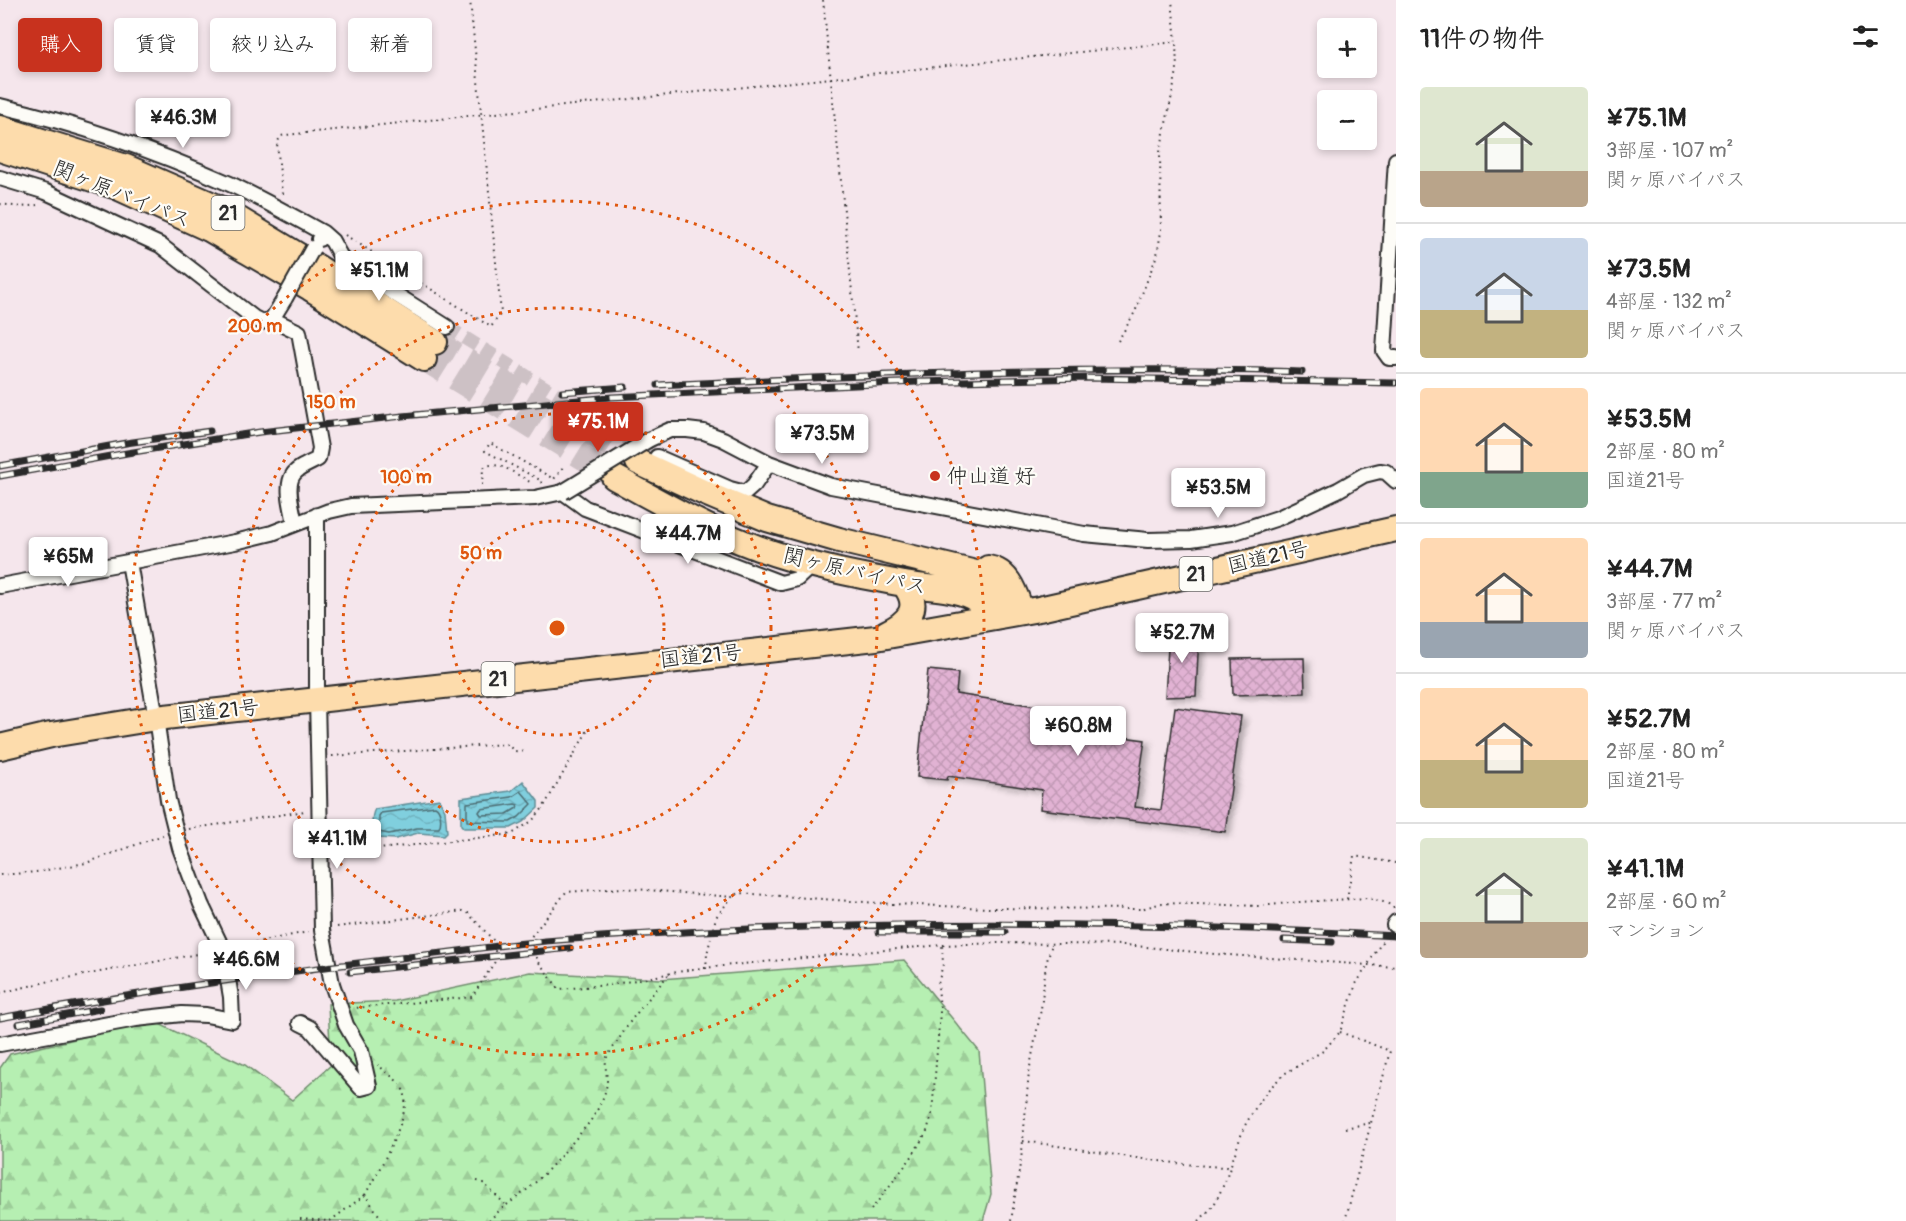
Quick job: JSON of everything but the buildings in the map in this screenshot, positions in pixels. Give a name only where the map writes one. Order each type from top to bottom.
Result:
[{"type":"highway","name":"関ヶ原バイパス","points":[[14,124],[126,167],[220,208],[319,268],[435,343]]},
{"type":"highway","name":"関ヶ原バイパス","points":[[0,149],[117,187],[209,229],[310,288],[435,343]]},
{"type":"highway","name":"関ヶ原バイパス","points":[[648,453],[707,494],[767,519],[838,540],[980,574],[996,593],[996,617]]},
{"type":"highway","name":"関ヶ原バイパス","points":[[614,477],[681,514],[757,547],[812,565],[904,584],[957,592],[970,596],[983,604],[996,617]]},
{"type":"highway","name":"国道21号","points":[[0,747],[51,735],[156,718],[876,638],[1022,612],[1396,529]]},
{"type":"highway","name":"関ヶ原バイパス","points":[[923,560],[996,569],[1013,588],[1022,612]]},
{"type":"highway","points":[[876,638],[901,626],[909,618],[913,602],[910,591],[904,584]]},
{"type":"street","points":[[0,106],[14,124],[90,130],[157,155],[230,184],[323,233],[332,241],[343,261],[435,343]]},
{"type":"street","points":[[1396,160],[1384,351],[1389,358],[1396,358]]},
{"type":"street","points":[[0,178],[50,195],[160,245],[262,322],[272,319],[323,233]]},
{"type":"street","points":[[272,319],[299,332],[320,448],[318,459],[294,473],[292,479],[290,489],[295,524]]},
{"type":"street","points":[[0,586],[235,542],[272,533],[317,515],[351,506],[536,498],[563,492],[648,453],[670,430],[687,429],[704,432],[723,439],[769,463],[831,486],[1084,534],[1148,540],[1191,539],[1232,533],[1278,518],[1364,475],[1375,472],[1386,472],[1396,482]]},
{"type":"street","points":[[648,453],[730,489],[745,493],[754,485],[769,463]]},
{"type":"street","points":[[563,492],[585,508],[781,583],[797,579],[812,565]]},
{"type":"street","points":[[300,1023],[310,1028],[361,1088],[369,1086],[361,1051],[346,1025],[332,984],[322,930],[316,699],[317,515]]},
{"type":"street","points":[[0,1044],[136,1019],[182,1014],[206,1015],[232,1020],[231,997],[223,950],[201,904],[180,848],[168,800],[129,562]]},
{"type":"path","points":[[323,233],[332,229],[346,235],[491,327],[501,313],[470,0]]},
{"type":"path","points":[[823,0],[858,352]]},
{"type":"path","points":[[1118,341],[1136,312],[1157,255],[1161,232],[1160,152],[1177,71],[1172,0]]},
{"type":"path","points":[[283,212],[277,143],[281,136],[1176,42]]},
{"type":"path","points":[[0,204],[31,206],[44,204],[50,195]]},
{"type":"path","points":[[482,500],[483,468],[487,465],[496,464],[539,487],[542,481],[485,451],[490,442],[554,479],[564,466]]},
{"type":"path","points":[[321,856],[512,834],[532,821],[543,808],[588,730]]},
{"type":"path","points":[[318,757],[506,744],[515,751],[526,752]]},
{"type":"path","points":[[0,876],[86,863],[176,831],[320,809]]},
{"type":"path","points":[[1347,899],[1354,856],[1396,863]]},
{"type":"path","points":[[732,897],[622,888],[566,892],[530,938],[538,961],[559,989],[610,985],[706,969],[942,945],[1144,946],[1396,967]]},
{"type":"path","points":[[706,969],[707,954],[716,917],[732,897],[739,893],[980,908],[1141,909],[1162,903],[1260,906],[1368,898],[1387,903],[1396,909]]},
{"type":"path","points":[[0,993],[46,982],[322,930],[463,911],[468,913],[494,941],[496,960],[472,997],[340,1009]]},
{"type":"path","points":[[1199,1221],[1214,1205],[1230,1169],[1244,1127],[1267,1091],[1284,1074],[1323,1051],[1340,1032],[1356,984],[1366,965],[1395,924]]},
{"type":"path","points":[[1011,1221],[1023,1141],[1029,1072],[1041,1009],[1046,963],[1052,944]]},
{"type":"path","points":[[871,1210],[911,1158],[927,1131],[932,1114],[940,1012],[938,984],[943,964],[942,945]]},
{"type":"path","points":[[489,1221],[544,1174],[589,1123],[596,1113],[605,1090],[607,1057],[632,1019],[668,975]]},
{"type":"path","points":[[1340,1032],[1390,1051],[1345,1221]]},
{"type":"path","points":[[300,1219],[329,1221],[365,1196],[396,1136],[405,1104],[405,1094],[400,1085],[361,1051]]},
{"type":"path","points":[[1345,1128],[1370,1123]]},
{"type":"path","points":[[1023,1141],[1183,1165],[1230,1169]]},
{"type":"path","points":[[477,1181],[482,1182],[505,1205]]},
{"type":"path","points":[[365,1196],[383,1221]]},
{"type":"green space","points":[[904,960],[979,1051],[991,1194],[983,1221],[0,1221],[0,1068],[10,1054],[153,1021],[245,1065],[292,1100],[331,1065],[328,1004],[395,1001],[530,972],[661,979]]},
{"type":"water","points":[[523,781],[538,801],[538,808],[523,822],[511,828],[464,828],[461,825],[461,798],[511,791]]},
{"type":"water","points":[[439,799],[445,810],[447,832],[444,835],[418,833],[396,839],[376,838],[372,823],[375,809]]},
{"type":"tunnel","points":[[447,327],[657,457]]},
{"type":"tunnel","points":[[435,342],[638,462]]},
{"type":"tunnel","points":[[424,359],[614,477]]},
{"type":"railway","points":[[658,385],[1060,370],[1302,372]]},
{"type":"railway","points":[[0,476],[260,432],[612,397],[917,382],[1089,378],[1396,383]]},
{"type":"railway","points":[[562,392],[625,387]]},
{"type":"railway","points":[[0,466],[126,443],[210,431]]},
{"type":"railway","points":[[0,1018],[159,991],[319,968],[525,943],[663,933],[767,928],[977,924],[1187,927],[1396,936]]},
{"type":"railway","points":[[879,932],[1005,932]]},
{"type":"railway","points":[[1284,940],[1332,942]]},
{"type":"railway","points":[[350,972],[570,948]]},
{"type":"railway","points":[[18,1024],[100,1009]]},
{"type":"place","name":"仲山道 好","points":[[935,476]]}]
